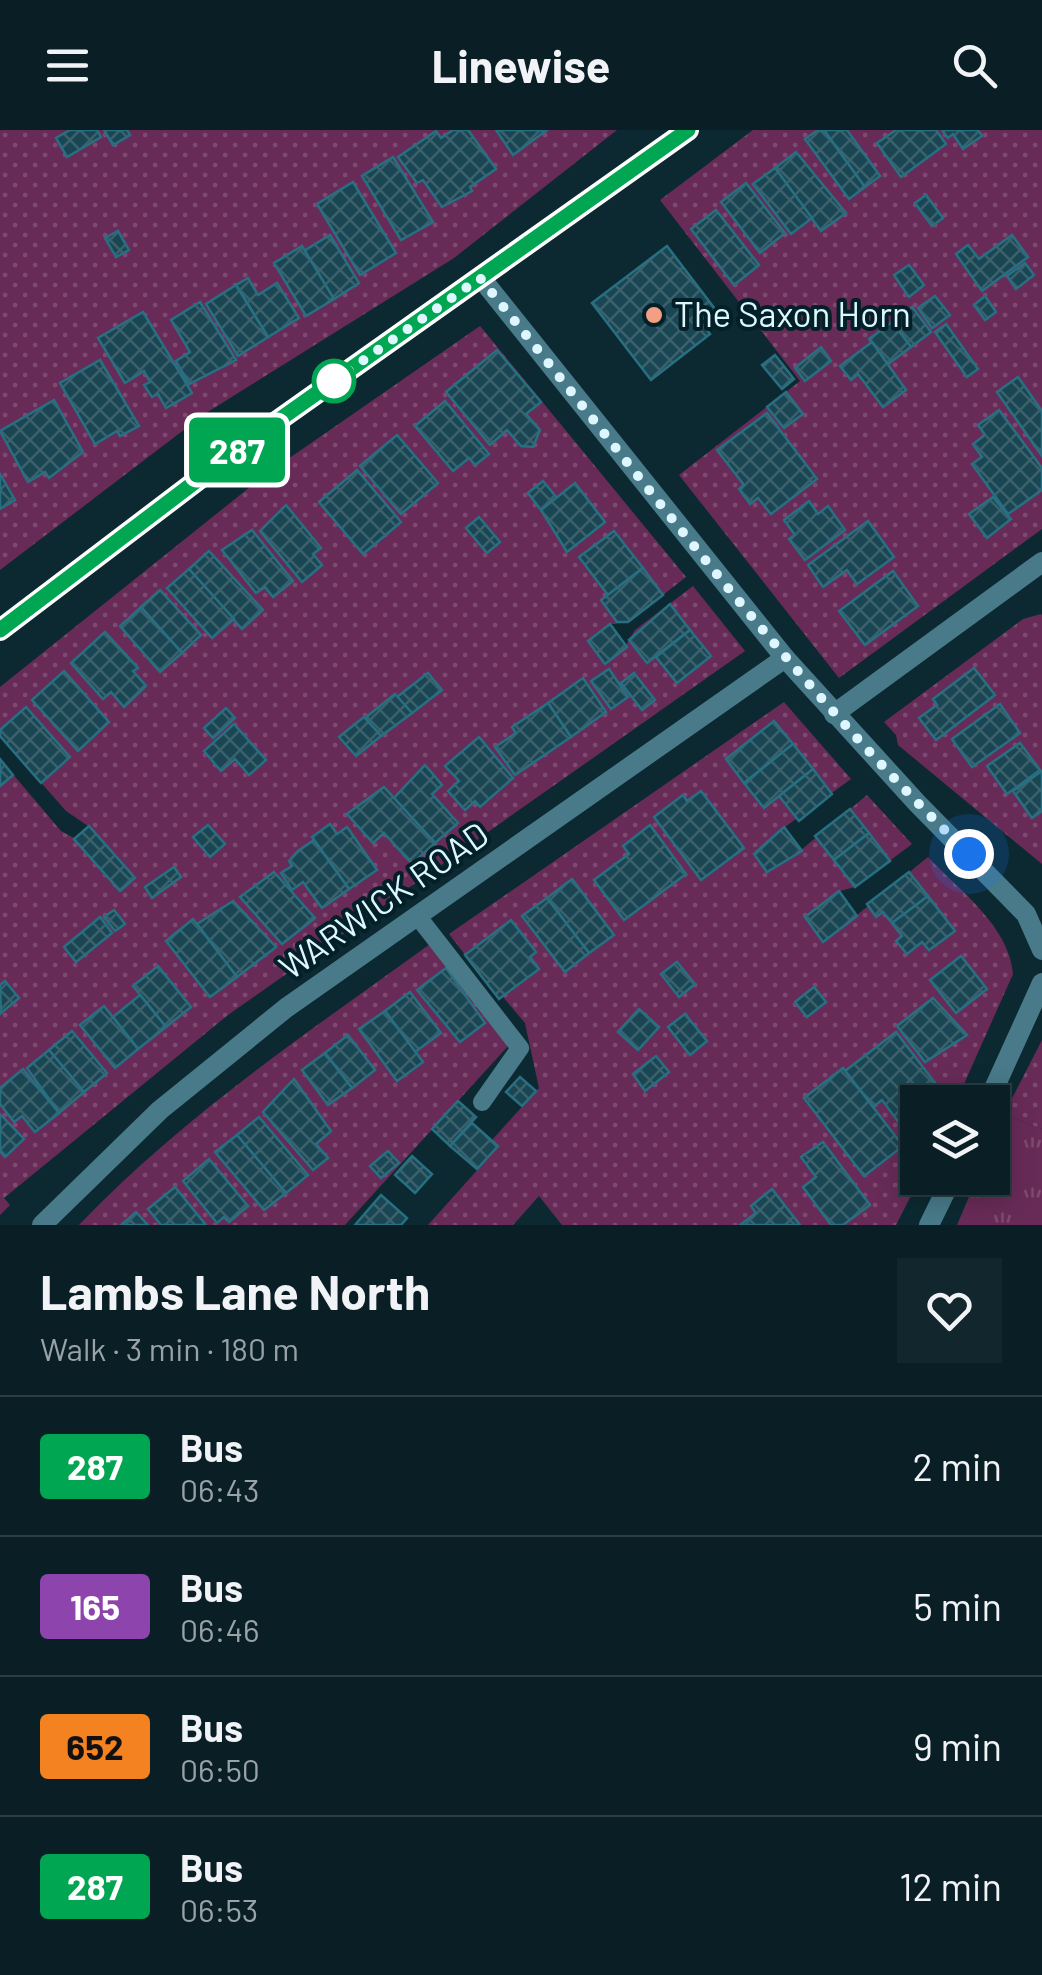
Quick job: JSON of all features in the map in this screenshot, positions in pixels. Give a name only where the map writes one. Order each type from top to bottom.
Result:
[{"type":"street","points":[[0,630],[245,444],[682,132]]},
{"type":"street","points":[[480,278],[834,714],[1026,914],[1042,950]]},
{"type":"street","points":[[834,714],[1042,562]]},
{"type":"street","name":"WARWICK ROAD","points":[[42,1225],[160,1110],[286,1008],[786,658]]},
{"type":"street","points":[[996,1085],[1042,983]]},
{"type":"street","points":[[929,1225],[944,1195]]},
{"type":"lane","points":[[419,918],[520,1048],[482,1102]]},
{"type":"green space","points":[[0,130],[617,130],[454,258],[206,413],[0,570]]},
{"type":"green space","points":[[753,130],[1042,130],[1042,529],[839,678],[679,475],[800,381],[660,200]]},
{"type":"green space","points":[[480,326],[686,577],[628,622],[611,624],[626,645],[635,630],[693,586],[745,651],[228,1015],[4,1198],[10,1205],[0,1215],[0,759],[61,831],[74,838],[88,826],[66,811],[0,736],[0,687],[265,475]]},
{"type":"green space","points":[[1041,614],[1042,864],[898,745],[896,735],[884,722],[1023,619]]},
{"type":"green space","points":[[784,702],[851,779],[785,827],[801,850],[867,795],[912,844],[855,887],[840,891],[857,915],[928,857],[993,925],[1013,974],[964,1085],[900,1085],[900,1195],[911,1195],[896,1225],[562,1225],[539,1196],[513,1225],[428,1225],[498,1147],[492,1140],[539,1088],[525,1023],[503,997],[499,999],[449,934]]},
{"type":"green space","points":[[433,942],[509,1045],[345,1225],[79,1225],[205,1111]]},
{"type":"green space","points":[[1042,1040],[1042,1129],[1010,1116],[1010,1102]]},
{"type":"green space","points":[[1010,1116],[1042,1129],[1042,1225],[957,1225],[970,1195],[1010,1195]]},
{"type":"building","points":[[70,130],[97,130],[101,137],[67,157],[56,138]]},
{"type":"building","points":[[104,130],[127,130],[130,135],[113,145]]},
{"type":"building","points":[[453,130],[468,130],[496,169],[470,187],[472,191],[442,207],[423,180],[417,183],[398,157],[436,131],[441,138]]},
{"type":"building","points":[[496,130],[547,130],[513,155]]},
{"type":"building","points":[[824,130],[865,187],[849,199],[805,139]]},
{"type":"building","points":[[824,130],[847,130],[880,176],[865,187]]},
{"type":"building","points":[[896,130],[936,130],[946,144],[901,177],[877,143]]},
{"type":"building","points":[[942,130],[978,130],[982,136],[963,149],[953,134],[948,138]]},
{"type":"building","points":[[796,152],[846,213],[821,231],[775,168]]},
{"type":"building","points":[[393,157],[433,222],[401,240],[362,176]]},
{"type":"building","points":[[775,168],[812,218],[791,234],[753,184]]},
{"type":"building","points":[[353,182],[396,253],[360,275],[317,204]]},
{"type":"building","points":[[746,183],[785,233],[760,253],[721,202]]},
{"type":"building","points":[[926,195],[943,218],[932,226],[915,203]]},
{"type":"building","points":[[716,210],[759,265],[734,285],[691,229]]},
{"type":"building","points":[[118,231],[129,250],[116,257],[105,238]]},
{"type":"building","points":[[330,235],[359,283],[334,299],[304,251]]},
{"type":"building","points":[[1012,235],[1028,257],[982,291],[956,254],[968,245],[979,259]]},
{"type":"building","points":[[302,246],[334,299],[306,316],[274,263]]},
{"type":"building","name":"The Saxon Horn","points":[[667,246],[715,309],[700,321],[710,334],[651,380],[592,303]]},
{"type":"building","points":[[1025,263],[1034,275],[1016,289],[1007,276]]},
{"type":"building","points":[[909,265],[924,285],[909,297],[894,275]]},
{"type":"building","points":[[248,278],[258,295],[277,283],[299,318],[268,337],[236,285]]},
{"type":"building","points":[[236,285],[268,337],[238,356],[206,304]]},
{"type":"building","points":[[935,296],[950,315],[932,328],[918,308]]},
{"type":"building","points":[[985,296],[996,312],[985,320],[974,305]]},
{"type":"building","points":[[200,302],[236,360],[189,384],[176,361],[190,352],[171,320]]},
{"type":"building","points":[[912,307],[931,332],[911,347],[892,322]]},
{"type":"building","points":[[143,312],[192,393],[166,408],[158,394],[152,397],[144,385],[150,382],[144,371],[125,383],[98,338]]},
{"type":"building","points":[[892,322],[911,347],[888,364],[869,339]]},
{"type":"building","points":[[946,324],[978,369],[967,377],[935,332]]},
{"type":"building","points":[[872,342],[906,390],[883,407],[858,374],[851,380],[840,366]]},
{"type":"building","points":[[821,347],[831,361],[805,381],[795,368]]},
{"type":"building","points":[[497,350],[541,402],[526,414],[540,430],[533,447],[521,446],[507,430],[490,445],[446,392]]},
{"type":"building","points":[[775,355],[794,379],[782,389],[762,365]]},
{"type":"building","points":[[100,360],[139,426],[120,436],[117,431],[95,444],[60,383]]},
{"type":"building","points":[[1018,377],[1042,411],[1042,456],[997,392]]},
{"type":"building","points":[[786,392],[803,414],[784,428],[767,407]]},
{"type":"building","points":[[54,400],[83,452],[49,478],[45,472],[28,482],[0,431]]},
{"type":"building","points":[[445,401],[489,454],[475,465],[469,458],[453,471],[415,426]]},
{"type":"building","points":[[999,410],[1042,468],[1042,490],[1008,514],[972,464],[982,457],[973,444],[985,435],[978,425]]},
{"type":"building","points":[[767,413],[817,479],[771,514],[758,498],[750,504],[739,489],[744,485],[717,450]]},
{"type":"building","points":[[397,435],[438,483],[401,514],[360,466]]},
{"type":"building","points":[[357,470],[401,522],[363,554],[319,502]]},
{"type":"building","points":[[0,474],[15,500],[0,509]]},
{"type":"building","points":[[543,481],[557,498],[541,510],[528,493]]},
{"type":"building","points":[[575,483],[605,522],[567,552],[541,510]]},
{"type":"building","points":[[993,497],[1011,519],[987,538],[969,514]]},
{"type":"building","points":[[809,501],[818,514],[828,506],[845,530],[805,560],[789,539],[795,535],[784,520]]},
{"type":"building","points":[[286,505],[321,548],[313,554],[322,565],[302,582],[260,531]]},
{"type":"building","points":[[479,517],[500,542],[487,553],[466,528]]},
{"type":"building","points":[[868,521],[894,557],[857,584],[847,570],[823,587],[808,565]]},
{"type":"building","points":[[252,530],[293,581],[273,597],[265,587],[256,593],[222,550]]},
{"type":"building","points":[[614,531],[643,568],[608,595],[579,557]]},
{"type":"building","points":[[209,551],[263,610],[242,629],[189,569]]},
{"type":"building","points":[[643,568],[663,595],[628,622],[617,622],[601,600]]},
{"type":"building","points":[[189,569],[234,619],[212,638],[167,588]]},
{"type":"building","points":[[893,571],[918,606],[865,645],[839,611]]},
{"type":"building","points":[[160,590],[201,635],[182,653],[141,607]]},
{"type":"building","points":[[670,604],[690,630],[647,663],[629,640]]},
{"type":"building","points":[[141,607],[182,653],[160,672],[120,626]]},
{"type":"building","points":[[610,624],[627,647],[605,664],[588,641]]},
{"type":"building","points":[[690,630],[711,656],[677,683],[656,657]]},
{"type":"building","points":[[105,632],[138,668],[133,671],[146,686],[124,707],[111,692],[103,699],[71,663]]},
{"type":"building","points":[[974,668],[995,695],[936,740],[919,718],[937,705],[933,699]]},
{"type":"building","points":[[609,669],[628,697],[611,709],[591,681]]},
{"type":"building","points":[[64,671],[109,722],[78,751],[32,700]]},
{"type":"building","points":[[428,673],[442,690],[412,713],[397,697]]},
{"type":"building","points":[[634,673],[655,700],[642,710],[621,683]]},
{"type":"building","points":[[583,678],[606,712],[571,737],[548,703]]},
{"type":"building","points":[[395,694],[412,713],[381,736],[365,718]]},
{"type":"building","points":[[548,703],[571,737],[515,775],[495,747],[516,733],[512,727]]},
{"type":"building","points":[[1000,704],[1020,733],[972,767],[952,739]]},
{"type":"building","points":[[26,707],[70,757],[41,783],[0,736],[0,730]]},
{"type":"building","points":[[226,708],[235,718],[213,738],[204,728]]},
{"type":"building","points":[[364,717],[381,736],[356,756],[339,737]]},
{"type":"building","points":[[774,721],[793,744],[744,783],[726,759]]},
{"type":"building","points":[[234,724],[266,760],[249,775],[235,759],[221,771],[204,751]]},
{"type":"building","points":[[479,737],[513,778],[480,807],[475,801],[465,810],[448,791],[459,781],[445,766]]},
{"type":"building","points":[[1020,743],[1040,770],[1007,794],[987,766]]},
{"type":"building","points":[[793,744],[813,769],[764,808],[744,783]]},
{"type":"building","points":[[0,759],[13,775],[0,786]]},
{"type":"building","points":[[425,765],[442,785],[432,794],[458,823],[435,843],[394,798]]},
{"type":"building","points":[[813,769],[832,794],[799,821],[779,796]]},
{"type":"building","points":[[1042,771],[1042,811],[1032,818],[1013,791]]},
{"type":"building","points":[[384,787],[435,843],[412,864],[384,833],[373,843],[347,814]]},
{"type":"building","points":[[701,791],[744,848],[701,880],[654,817],[683,795],[687,801]]},
{"type":"building","points":[[850,809],[869,833],[834,860],[815,836]]},
{"type":"building","points":[[330,824],[337,834],[347,827],[377,870],[349,889],[312,837]]},
{"type":"building","points":[[208,825],[225,844],[210,857],[193,837]]},
{"type":"building","points":[[650,825],[686,874],[624,920],[594,880],[629,854],[623,846]]},
{"type":"building","points":[[89,826],[135,878],[120,891],[74,839]]},
{"type":"building","points":[[784,827],[802,851],[767,872],[754,854]]},
{"type":"building","points":[[869,833],[890,861],[855,887],[834,860]]},
{"type":"building","points":[[314,840],[349,889],[322,908],[303,882],[292,890],[281,873],[292,866],[289,861],[298,851]]},
{"type":"building","points":[[174,867],[181,877],[152,898],[145,887]]},
{"type":"building","points":[[274,872],[315,918],[282,944],[240,897]]},
{"type":"building","points":[[909,872],[928,896],[892,923],[883,912],[876,917],[867,904]]},
{"type":"building","points":[[572,879],[614,935],[589,953],[547,898]]},
{"type":"building","points":[[839,891],[857,916],[823,942],[805,917]]},
{"type":"building","points":[[928,896],[955,931],[929,950],[922,942],[907,954],[896,941],[902,936],[892,923]]},
{"type":"building","points":[[547,898],[589,953],[565,972],[522,916]]},
{"type":"building","points":[[233,901],[276,947],[237,977],[197,924]]},
{"type":"building","points":[[114,910],[125,924],[115,931],[104,917]]},
{"type":"building","points":[[100,917],[112,933],[76,962],[64,947]]},
{"type":"building","points":[[193,919],[237,977],[210,997],[166,941]]},
{"type":"building","points":[[511,920],[536,952],[530,957],[539,969],[499,999],[465,955]]},
{"type":"building","points":[[961,956],[987,989],[956,1013],[930,980]]},
{"type":"building","points":[[677,962],[695,984],[679,997],[661,974]]},
{"type":"building","points":[[158,966],[191,1007],[166,1027],[133,986]]},
{"type":"building","points":[[446,968],[485,1023],[460,1042],[417,990]]},
{"type":"building","points":[[5,981],[19,998],[1,1013],[0,985]]},
{"type":"building","points":[[814,987],[826,1002],[807,1017],[795,1002]]},
{"type":"building","points":[[410,992],[441,1033],[415,1052],[385,1011]]},
{"type":"building","points":[[140,995],[166,1027],[138,1049],[113,1017]]},
{"type":"building","points":[[933,998],[967,1035],[925,1062],[897,1026]]},
{"type":"building","points":[[104,1006],[138,1049],[115,1068],[80,1025]]},
{"type":"building","points":[[639,1009],[659,1027],[638,1050],[618,1032]]},
{"type":"building","points":[[385,1011],[423,1062],[397,1081],[359,1029]]},
{"type":"building","points":[[685,1014],[707,1041],[690,1055],[668,1027]]},
{"type":"building","points":[[72,1031],[107,1073],[84,1092],[49,1050]]},
{"type":"building","points":[[896,1032],[937,1085],[900,1085],[900,1124],[882,1100],[873,1107],[845,1071]]},
{"type":"building","points":[[348,1035],[375,1070],[352,1088],[325,1053]]},
{"type":"building","points":[[49,1050],[84,1092],[59,1113],[27,1068]]},
{"type":"building","points":[[325,1053],[352,1088],[328,1105],[302,1070]]},
{"type":"building","points":[[656,1056],[669,1072],[645,1091],[633,1074]]},
{"type":"building","points":[[843,1068],[900,1142],[900,1148],[864,1176],[804,1098]]},
{"type":"building","points":[[23,1069],[59,1113],[35,1132],[22,1116],[14,1122],[0,1104],[0,1088]]},
{"type":"building","points":[[520,1077],[536,1091],[522,1106],[506,1092]]},
{"type":"building","points":[[294,1079],[331,1131],[316,1144],[328,1158],[313,1170],[263,1112]]},
{"type":"building","points":[[458,1101],[476,1117],[450,1146],[432,1129]]},
{"type":"building","points":[[0,1114],[24,1139],[5,1157],[0,1151]]},
{"type":"building","points":[[259,1117],[308,1175],[286,1193],[237,1135]]},
{"type":"building","points":[[472,1123],[498,1146],[477,1169],[450,1146]]},
{"type":"building","points":[[237,1135],[286,1193],[264,1210],[215,1152]]},
{"type":"building","points":[[823,1142],[870,1205],[843,1225],[831,1225],[803,1187],[816,1177],[801,1157]]},
{"type":"building","points":[[388,1151],[399,1163],[381,1178],[370,1166]]},
{"type":"building","points":[[412,1156],[432,1174],[415,1193],[395,1175]]},
{"type":"building","points":[[209,1159],[248,1206],[229,1222],[224,1217],[217,1223],[183,1181]]},
{"type":"building","points":[[175,1187],[206,1225],[161,1225],[148,1209]]},
{"type":"building","points":[[772,1189],[800,1225],[740,1225],[756,1213],[751,1206]]},
{"type":"building","points":[[381,1195],[407,1218],[401,1225],[355,1225]]},
{"type":"building","points":[[136,1212],[148,1225],[121,1225]]},
{"type":"bus line","name":"287","points":[[0,630],[245,444],[688,130]]},
{"type":"place","name":"The Saxon Horn","points":[[654,315]]},
{"type":"route","points":[[334,381],[480,278],[786,658],[917,803],[969,854]]}]
